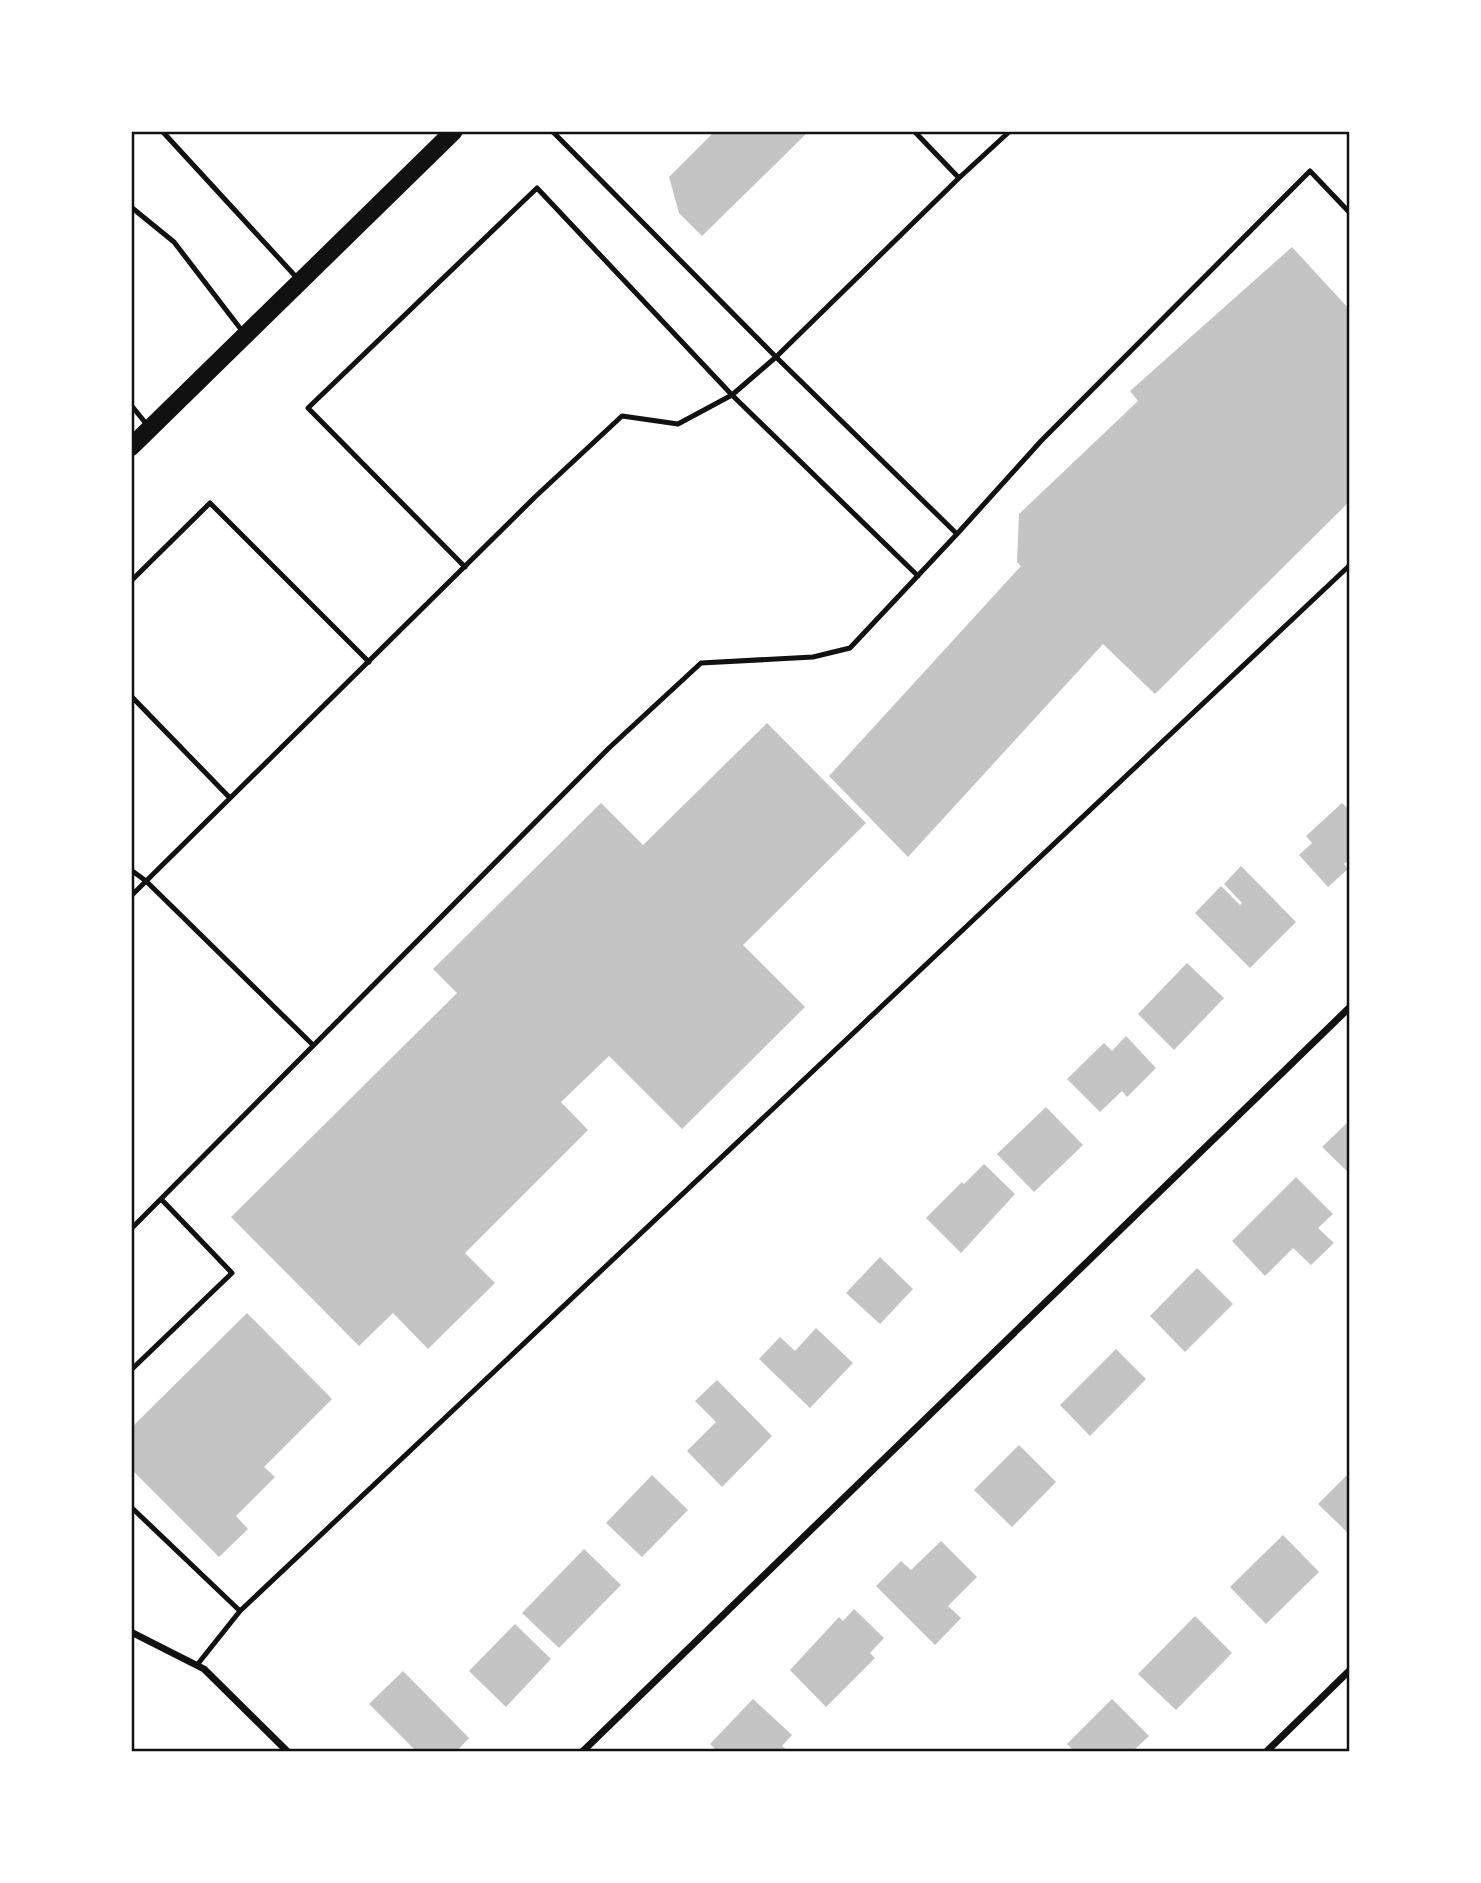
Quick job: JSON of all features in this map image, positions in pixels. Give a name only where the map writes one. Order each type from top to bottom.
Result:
[{"type":"main road","points":[[131,447],[454,131]]},
{"type":"street","points":[[582,1752],[1350,1007]]},
{"type":"street","points":[[131,1632],[204,1669],[288,1752]]},
{"type":"street","points":[[1266,1752],[1350,1670]]},
{"type":"lane","points":[[162,131],[300,282]]},
{"type":"lane","points":[[552,131],[776,357],[957,534]]},
{"type":"lane","points":[[914,131],[959,178]]},
{"type":"lane","points":[[131,896],[622,416],[678,424],[732,395],[776,357],[1010,131]]},
{"type":"lane","points":[[131,1229],[609,748],[701,663],[813,657],[850,649],[1041,440],[1310,171],[1350,214]]},
{"type":"lane","points":[[465,567],[308,408],[537,188],[732,395],[918,576]]},
{"type":"lane","points":[[131,207],[174,242],[246,335]]},
{"type":"lane","points":[[131,405],[150,429]]},
{"type":"lane","points":[[131,581],[210,503],[369,662]]},
{"type":"lane","points":[[197,1665],[240,1611],[1350,565]]},
{"type":"lane","points":[[131,696],[230,798]]},
{"type":"lane","points":[[131,870],[146,881],[313,1045]]},
{"type":"lane","points":[[131,1370],[232,1272],[161,1199]]},
{"type":"lane","points":[[131,1507],[240,1611]]},
{"type":"building","points":[[715,131],[803,131],[806,134],[702,236],[679,213],[669,177]]},
{"type":"building","points":[[1292,247],[1350,310],[1350,501],[1155,694],[1103,644],[908,857],[829,776],[1021,566],[1017,562],[1019,514],[1138,401],[1130,391]]},
{"type":"building","points":[[767,723],[866,823],[743,945],[805,1007],[682,1129],[609,1056],[561,1102],[588,1130],[465,1253],[495,1283],[428,1349],[393,1313],[359,1346],[231,1217],[457,993],[433,969],[601,803],[643,845]]},
{"type":"building","points":[[1342,803],[1350,811],[1350,859],[1344,864],[1348,869],[1328,887],[1299,855],[1312,843],[1306,836]]},
{"type":"building","points":[[1241,866],[1296,922],[1250,968],[1195,913],[1221,886],[1240,905],[1242,903],[1224,884]]},
{"type":"building","points":[[1187,963],[1224,998],[1174,1050],[1138,1014]]},
{"type":"building","points":[[1126,1036],[1156,1068],[1127,1097],[1122,1091],[1100,1112],[1067,1079],[1104,1043],[1112,1051]]},
{"type":"building","points":[[1046,1107],[1083,1145],[1034,1192],[997,1154]]},
{"type":"building","points":[[1350,1120],[1350,1174],[1322,1147]]},
{"type":"building","points":[[984,1164],[1015,1194],[961,1253],[926,1218]]},
{"type":"building","points":[[1296,1177],[1333,1214],[1318,1228],[1334,1243],[1311,1265],[1293,1248],[1265,1276],[1232,1241]]},
{"type":"building","points":[[880,1257],[913,1289],[880,1324],[846,1293]]},
{"type":"building","points":[[1197,1268],[1233,1304],[1185,1352],[1150,1316]]},
{"type":"building","points":[[247,1313],[332,1399],[264,1467],[275,1477],[236,1516],[248,1529],[219,1557],[131,1469],[131,1428]]},
{"type":"building","points":[[816,1328],[853,1363],[810,1408],[759,1359],[780,1337],[795,1351]]},
{"type":"building","points":[[1116,1349],[1146,1379],[1090,1436],[1060,1405]]},
{"type":"building","points":[[717,1380],[772,1436],[722,1487],[687,1451],[716,1422],[695,1401]]},
{"type":"building","points":[[1019,1445],[1056,1482],[1012,1527],[974,1490]]},
{"type":"building","points":[[1350,1472],[1350,1535],[1318,1504]]},
{"type":"building","points":[[652,1475],[688,1510],[642,1557],[606,1523]]},
{"type":"building","points":[[1283,1535],[1319,1572],[1266,1624],[1230,1587]]},
{"type":"building","points":[[941,1541],[977,1577],[948,1606],[961,1618],[935,1645],[876,1586],[901,1561],[911,1570]]},
{"type":"building","points":[[584,1549],[621,1585],[559,1648],[522,1613]]},
{"type":"building","points":[[854,1609],[884,1638],[870,1653],[875,1658],[826,1707],[790,1670],[839,1617],[843,1621]]},
{"type":"building","points":[[1195,1616],[1232,1653],[1176,1710],[1138,1674]]},
{"type":"building","points":[[515,1624],[551,1659],[506,1707],[469,1671]]},
{"type":"building","points":[[403,1671],[469,1738],[456,1752],[417,1752],[369,1704]]},
{"type":"building","points":[[753,1699],[792,1735],[782,1746],[789,1752],[718,1752],[710,1744]]},
{"type":"building","points":[[1112,1699],[1149,1736],[1132,1752],[1075,1752],[1067,1744]]}]
